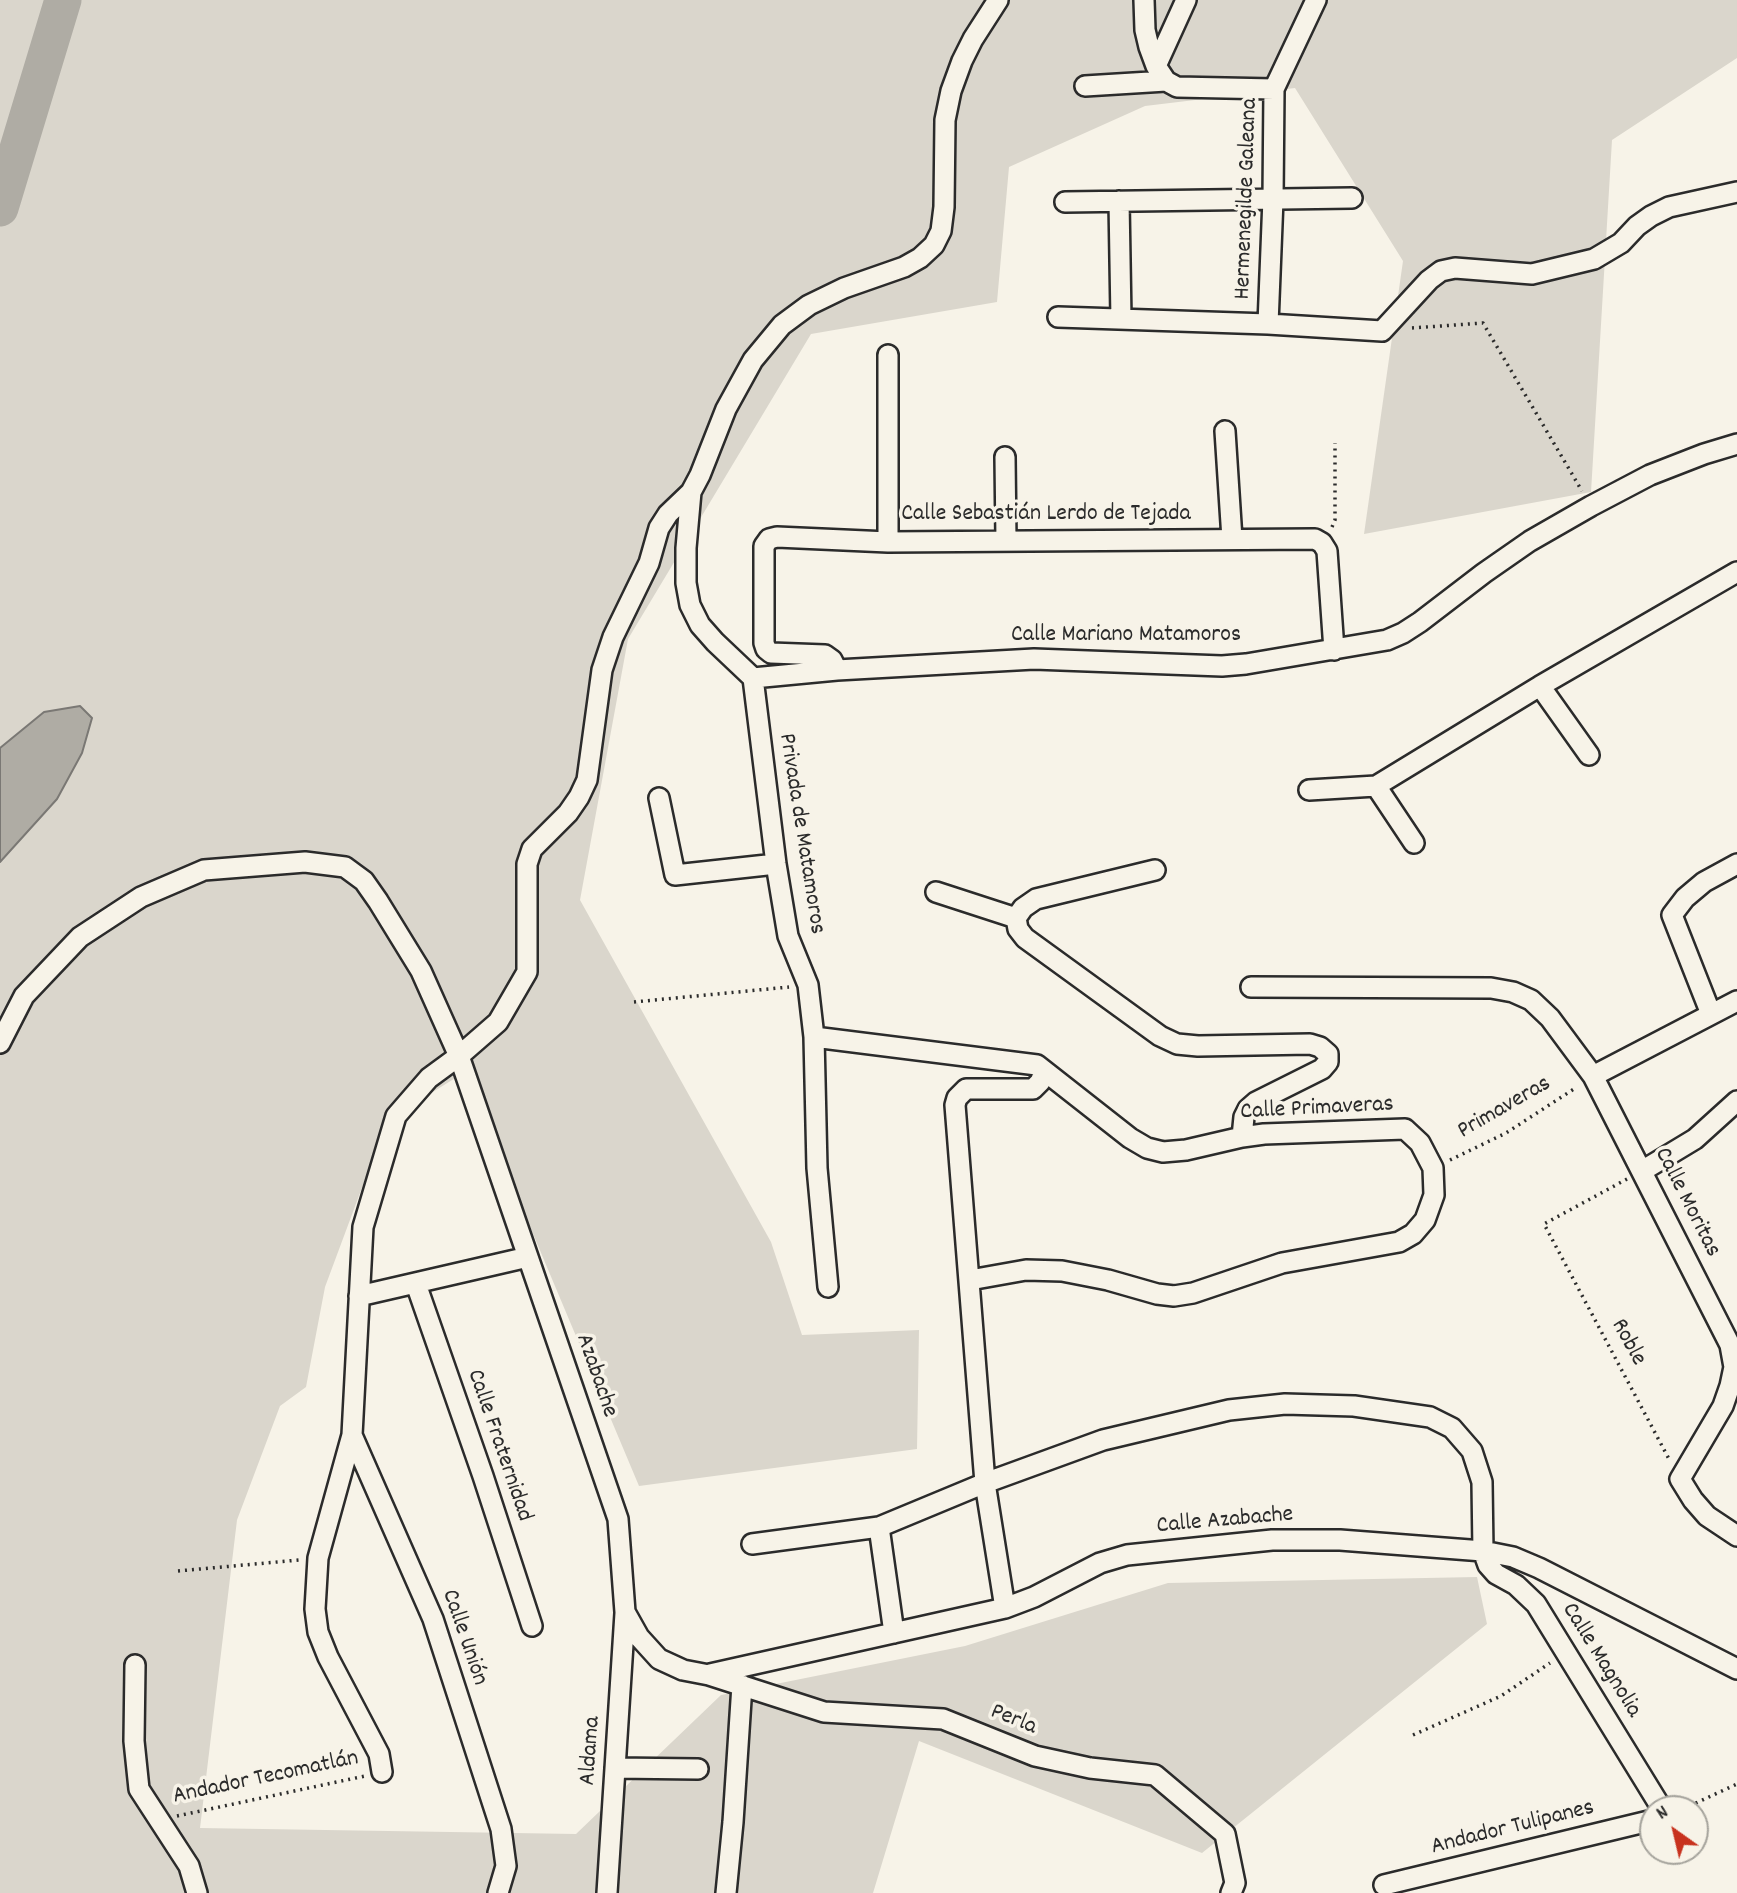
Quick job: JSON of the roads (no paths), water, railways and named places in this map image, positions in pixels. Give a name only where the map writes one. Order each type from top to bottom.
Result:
[{"type":"street","points":[[382,1772],[379,1754],[328,1657],[318,1632],[315,1609],[318,1558],[352,1435],[363,1227],[396,1116],[429,1078],[498,1022],[527,972],[527,864],[531,849],[568,813],[587,780],[602,670],[613,637],[649,563],[659,528],[667,514],[691,492],[726,409],[753,360],[782,325],[809,304],[844,288],[904,267],[934,246],[941,231],[944,207],[945,120],[951,91],[973,39],[998,0]]},
{"type":"street","points":[[1144,0],[1145,30],[1149,47],[1161,73],[1177,87],[1275,89]]},
{"type":"street","points":[[1161,73],[1186,0]]},
{"type":"street","name":"Hermenegilde Galeana","points":[[1268,324],[1275,89],[1316,0]]},
{"type":"street","points":[[1085,86],[1161,73]]},
{"type":"street","points":[[1058,317],[1382,331],[1429,280],[1441,271],[1455,268],[1532,274],[1594,259],[1621,243],[1651,215],[1669,207],[1737,192]]},
{"type":"street","points":[[1065,202],[1352,198]]},
{"type":"street","points":[[1119,201],[1121,319]]},
{"type":"street","points":[[888,355],[888,542]]},
{"type":"street","points":[[1225,431],[1232,539]]},
{"type":"street","name":"Calle Mariano Matamoros","points":[[753,678],[837,670],[1034,659],[1222,666],[1387,640],[1404,633],[1531,541],[1591,506],[1650,475],[1737,444]]},
{"type":"street","points":[[1005,457],[1006,541]]},
{"type":"street","points":[[691,492],[686,548],[686,583],[690,605],[700,625],[753,678]]},
{"type":"street","name":"Calle Sebastián Lerdo de Tejada","points":[[837,670],[832,660],[825,656],[771,653],[766,649],[764,545],[769,540],[777,537],[888,542],[1315,538],[1327,551],[1334,650]]},
{"type":"street","points":[[1309,790],[1376,786],[1539,686],[1737,572]]},
{"type":"street","name":"Privada de Matamoros","points":[[753,678],[776,864],[788,936],[808,985],[814,1037],[817,1168],[828,1287]]},
{"type":"street","points":[[1539,686],[1590,755]]},
{"type":"street","points":[[1376,786],[1414,844]]},
{"type":"street","points":[[659,798],[675,875],[776,864]]},
{"type":"street","name":"Azabache","points":[[0,1043],[24,996],[80,937],[141,897],[204,870],[305,862],[345,867],[363,881],[421,971],[459,1056],[618,1519],[625,1612],[639,1637],[659,1659],[683,1670],[709,1675]]},
{"type":"street","points":[[1711,1014],[1672,915],[1685,898],[1704,881],[1737,864]]},
{"type":"street","points":[[1154,870],[1036,899],[1023,908],[1016,918],[1018,929],[1025,938],[1160,1036],[1177,1044],[1310,1044],[1320,1047],[1328,1054],[1328,1062],[1322,1069],[1256,1102],[1248,1109],[1244,1117],[1242,1137]]},
{"type":"street","points":[[936,892],[1016,918]]},
{"type":"street","name":"Calle Moritas","points":[[1251,987],[1491,988],[1513,992],[1531,1000],[1549,1018],[1593,1076],[1730,1345],[1734,1367],[1723,1406],[1680,1479],[1707,1516],[1737,1536]]},
{"type":"street","points":[[1593,1076],[1737,1001]]},
{"type":"street","name":"Calle Primaveras","points":[[814,1037],[1037,1065],[1130,1138],[1147,1148],[1163,1152],[1264,1134],[1405,1129],[1420,1143],[1433,1168],[1434,1195],[1425,1220],[1413,1234],[1399,1242],[1282,1263],[1193,1293],[1174,1296],[1157,1294],[1062,1271],[1026,1270],[970,1280]]},
{"type":"street","points":[[1005,1608],[985,1483],[955,1105],[957,1098],[967,1089],[1033,1089],[1044,1072]]},
{"type":"street","points":[[1642,1171],[1695,1139],[1737,1101]]},
{"type":"street","points":[[359,1296],[528,1258]]},
{"type":"street","name":"Calle Fraternidad","points":[[416,1284],[533,1626]]},
{"type":"street","points":[[752,1544],[879,1527],[985,1483],[1103,1440],[1229,1410],[1285,1405],[1354,1406],[1430,1417],[1452,1428],[1472,1451],[1482,1482],[1483,1551]]},
{"type":"street","name":"Calle Unión","points":[[352,1435],[433,1619],[501,1829],[506,1866],[498,1893]]},
{"type":"street","points":[[879,1527],[894,1633]]},
{"type":"street","name":"Calle Azabache","points":[[709,1675],[1005,1608],[1034,1597],[1100,1563],[1127,1555],[1272,1540],[1340,1540],[1483,1551],[1513,1557],[1737,1669]]},
{"type":"street","name":"Calle Magnolia","points":[[1483,1551],[1488,1565],[1496,1574],[1516,1585],[1536,1604],[1653,1795]]},
{"type":"street","name":"Aldama","points":[[607,1893],[625,1612]]},
{"type":"street","points":[[135,1665],[134,1741],[139,1789],[189,1866],[197,1893]]},
{"type":"street","name":"Perla","points":[[709,1675],[824,1712],[943,1719],[1035,1756],[1090,1768],[1155,1775],[1224,1834],[1235,1883],[1231,1893]]},
{"type":"street","points":[[726,1893],[742,1685]]},
{"type":"street","points":[[615,1768],[698,1769]]},
{"type":"street","name":"Andador Tulipanes","points":[[1384,1885],[1639,1823]]},
{"type":"waterway","points":[[0,208],[63,0]]}]
